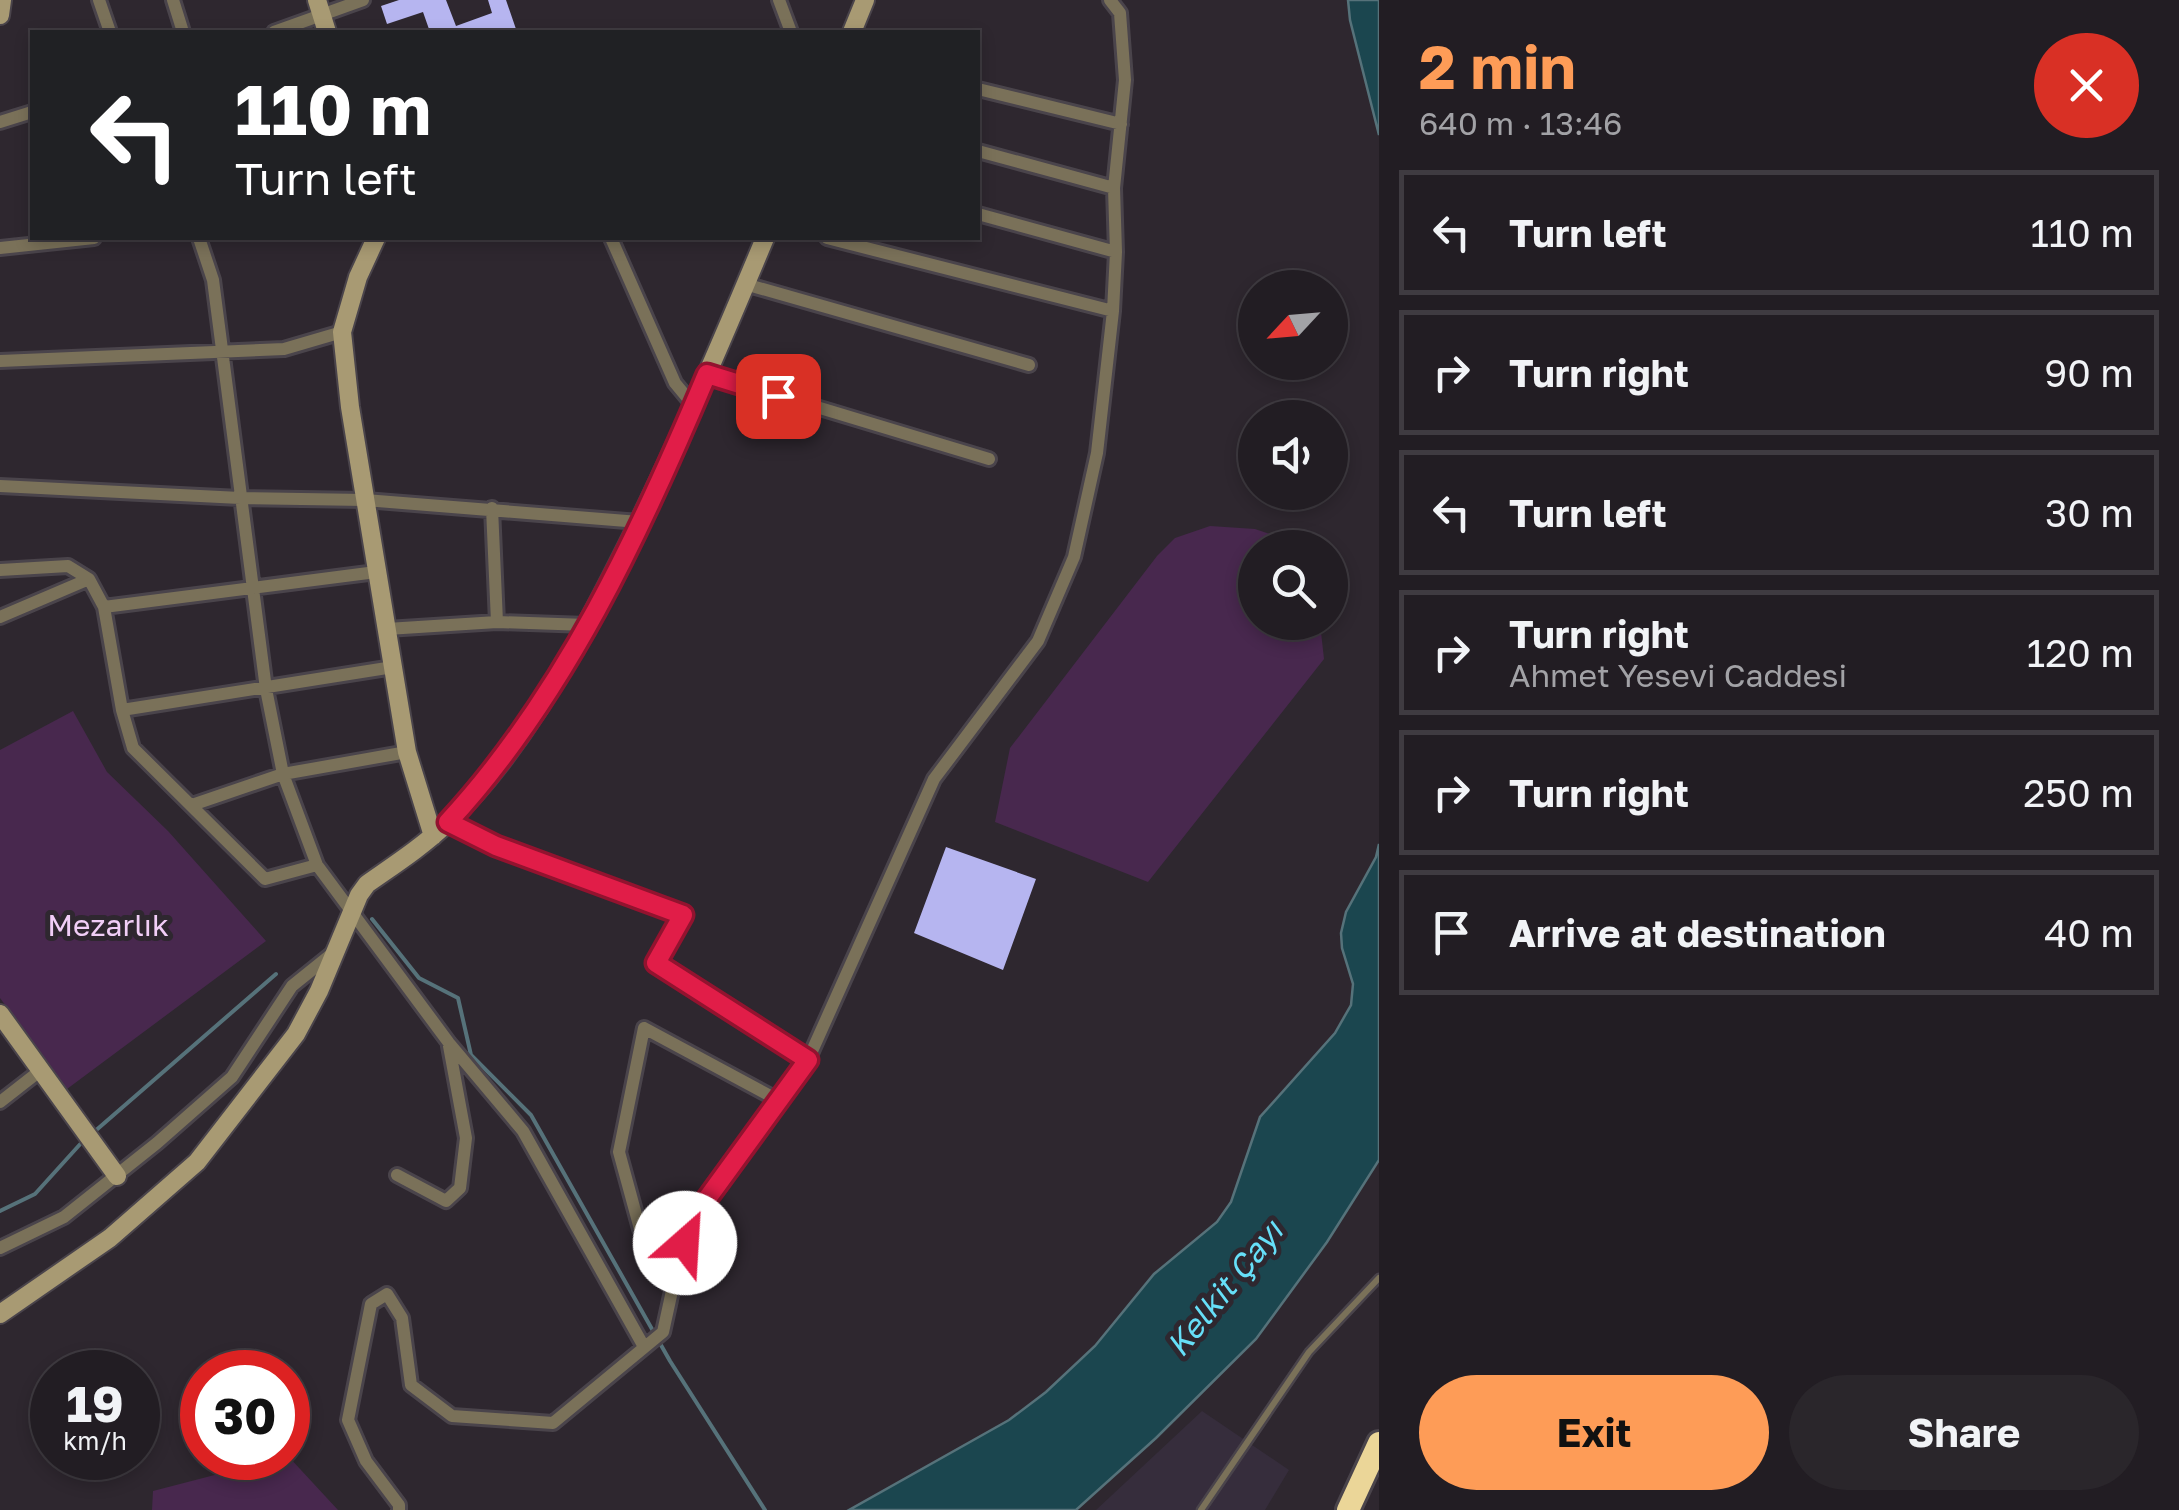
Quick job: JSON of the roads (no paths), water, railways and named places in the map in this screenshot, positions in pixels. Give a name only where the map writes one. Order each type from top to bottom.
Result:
[{"type":"highway","points":[[1348,1510],[1379,1443]]},
{"type":"street","points":[[0,15],[2,0]]},
{"type":"street","points":[[99,0],[109,30]]},
{"type":"street","points":[[172,0],[182,30]]},
{"type":"street","points":[[280,30],[363,0]]},
{"type":"street","points":[[779,0],[790,30]]},
{"type":"street","points":[[853,30],[865,0]]},
{"type":"street","points":[[399,1510],[399,1504],[366,1462],[348,1420],[371,1304],[387,1294],[402,1318],[411,1386],[452,1416],[553,1423],[646,1342],[663,1332],[693,1218],[808,1060],[934,779],[1038,641],[1074,556],[1097,453],[1113,311],[1114,188],[1125,80],[1120,12],[1110,0]]},
{"type":"street","points":[[980,89],[1121,124]]},
{"type":"street","points":[[0,122],[30,113]]},
{"type":"street","points":[[980,152],[1114,188]]},
{"type":"street","points":[[980,215],[1116,252]]},
{"type":"street","points":[[0,248],[82,240]]},
{"type":"street","points":[[200,240],[212,280],[266,689],[283,774],[318,864],[449,1044],[523,1131],[646,1342]]},
{"type":"street","points":[[375,240],[358,277],[342,332],[350,407],[407,752],[433,836]]},
{"type":"street","points":[[612,240],[675,383],[694,406]]},
{"type":"street","points":[[0,1314],[110,1238],[198,1162],[296,1034],[319,991],[351,910],[367,884],[448,822],[512,748],[587,625],[640,522],[764,240]]},
{"type":"street","points":[[835,240],[1113,311]]},
{"type":"street","points":[[745,284],[1029,365]]},
{"type":"street","points":[[0,361],[284,349],[342,332]]},
{"type":"street","points":[[707,374],[990,459]]},
{"type":"street","points":[[0,486],[365,500],[640,522]]},
{"type":"street","points":[[492,508],[497,622]]},
{"type":"street","points":[[0,570],[68,566],[90,579],[104,608],[122,710],[133,748],[265,880],[318,864]]},
{"type":"street","points":[[104,608],[376,572]]},
{"type":"street","points":[[0,617],[90,579]]},
{"type":"street","points":[[387,630],[497,622],[587,625]]},
{"type":"street","points":[[122,710],[393,667]]},
{"type":"street","points":[[192,805],[283,774],[407,752]]},
{"type":"street","points":[[448,822],[496,846],[683,915],[656,963],[808,1060]]},
{"type":"street","points":[[0,1248],[64,1217],[232,1077],[292,986],[333,954]]},
{"type":"street","points":[[0,1014],[117,1176]]},
{"type":"street","points":[[673,1286],[640,1230],[619,1152],[644,1028],[776,1099]]},
{"type":"street","points":[[398,1175],[446,1201],[460,1188],[466,1138],[449,1044]]},
{"type":"street","points":[[0,1102],[41,1070]]},
{"type":"lane","points":[[1200,1510],[1309,1352],[1379,1278]]},
{"type":"water","points":[[1348,0],[1379,0],[1379,135],[1350,20]]},
{"type":"water","name":"Kelkit Çayı","points":[[1379,844],[1379,1160],[1327,1242],[1256,1339],[1076,1510],[849,1510],[1009,1420],[1046,1392],[1095,1346],[1154,1274],[1217,1222],[1231,1202],[1260,1117],[1335,1033],[1351,1005],[1353,984],[1341,933],[1346,912]]},
{"type":"waterway","points":[[372,919],[419,978],[458,998],[471,1055],[531,1115],[670,1361],[765,1510]]},
{"type":"waterway","points":[[94,1132],[276,974]]},
{"type":"waterway","points":[[0,1211],[35,1194],[83,1141]]},
{"type":"park label","name":"Mezarlık","points":[[108,925]]}]
